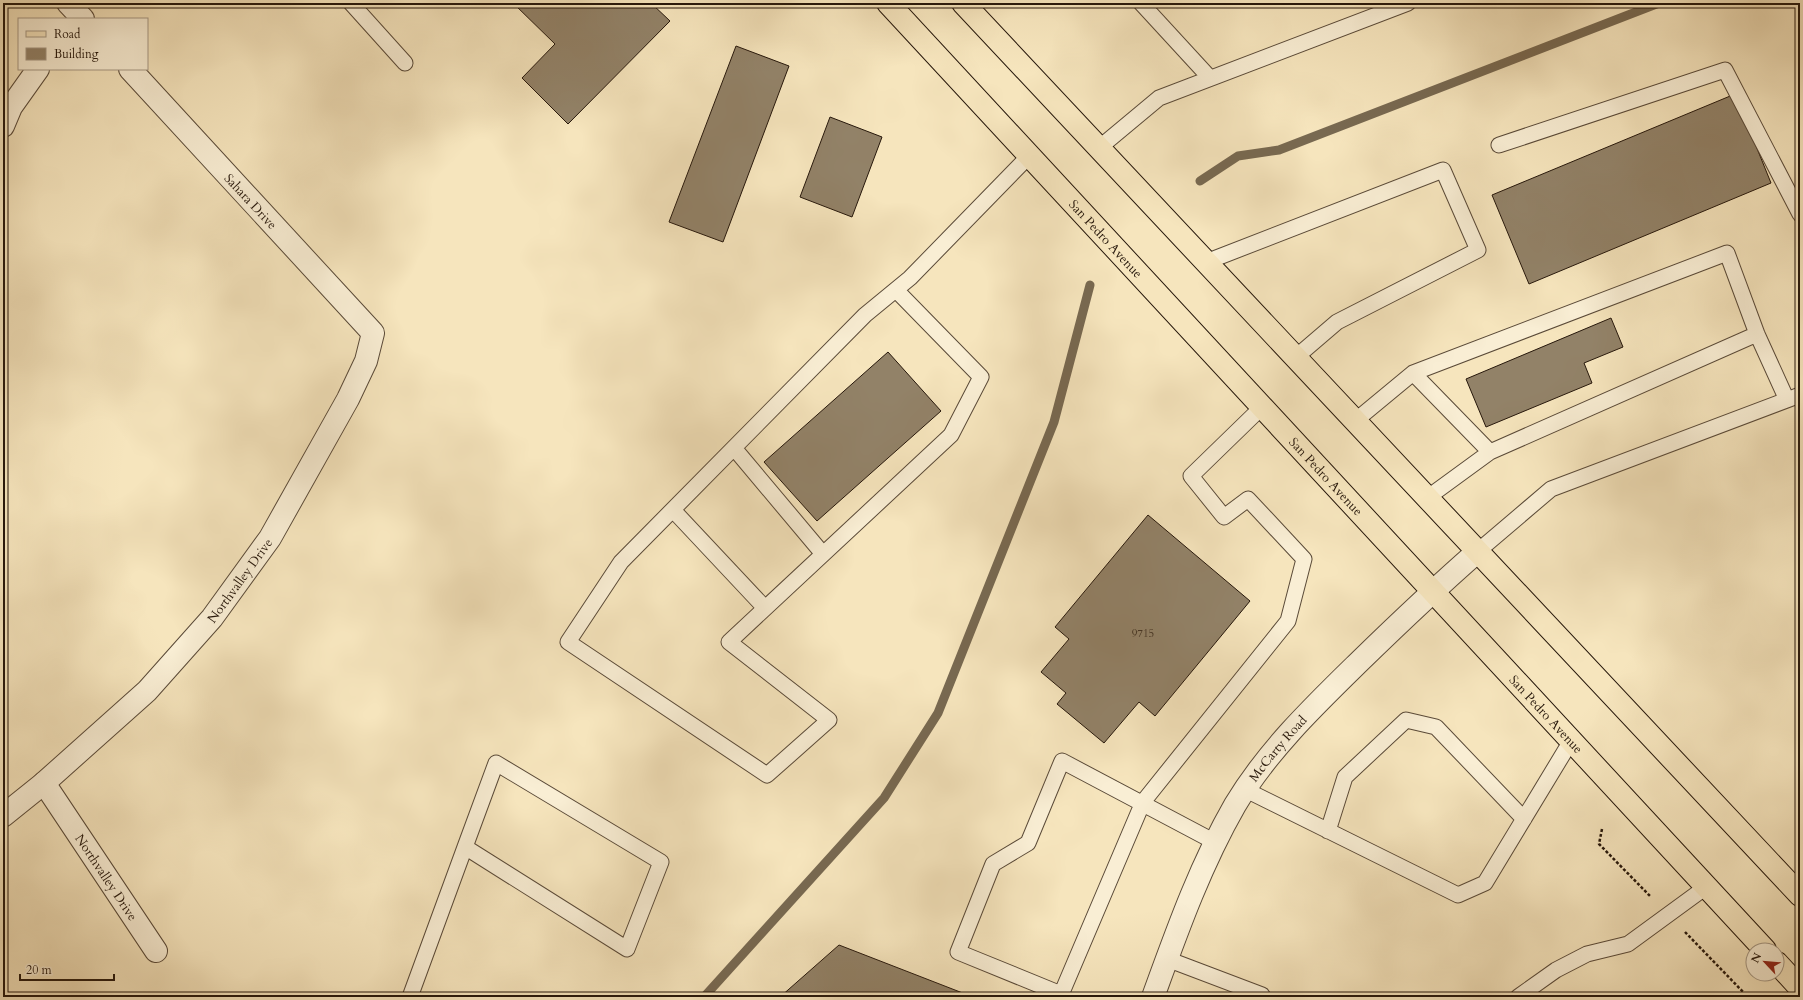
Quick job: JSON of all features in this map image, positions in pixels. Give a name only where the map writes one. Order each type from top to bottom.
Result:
[{"type":"main road","points":[[963,3],[1800,895]]},
{"type":"main road","name":"San Pedro Avenue","points":[[897,6],[1029,156],[1757,942]]},
{"type":"main road","points":[[1785,972],[1800,988]]},
{"type":"street","points":[[68,3],[82,18]]},
{"type":"street","points":[[3,126],[11,106],[37,70]]},
{"type":"street","name":"Sahara Drive","points":[[131,70],[373,333]]},
{"type":"street","name":"Northvalley Drive","points":[[3,816],[44,783],[147,691],[212,618],[270,538],[348,399],[366,360],[373,333]]},
{"type":"street","name":"McCarty Road","points":[[1153,997],[1195,884],[1215,842],[1246,790],[1270,755],[1310,710],[1432,591],[1477,552]]},
{"type":"street","name":"Northvalley Drive","points":[[44,783],[156,951]]},
{"type":"lane","points":[[351,3],[405,63]]},
{"type":"lane","points":[[1141,3],[1210,78]]},
{"type":"lane","points":[[1099,148],[1159,98],[1408,3]]},
{"type":"lane","points":[[1499,146],[1726,70],[1800,214]]},
{"type":"lane","points":[[896,290],[981,377],[951,435],[729,642],[829,720],[767,775],[568,642],[622,562],[864,315],[910,278],[1029,156]]},
{"type":"lane","points":[[1206,262],[1443,170],[1478,250],[1337,322],[1295,358]]},
{"type":"lane","points":[[1355,422],[1413,373],[1727,253],[1757,334],[1794,398],[1551,489],[1477,552]]},
{"type":"lane","points":[[1427,498],[1490,452],[1757,334]]},
{"type":"lane","points":[[1413,373],[1490,452]]},
{"type":"lane","points":[[1215,842],[1143,802],[1062,761],[1028,843],[993,864],[958,952],[1060,996],[1143,802],[1288,621],[1304,559],[1248,499],[1224,517],[1191,476],[1262,407]]},
{"type":"lane","points":[[734,448],[823,554]]},
{"type":"lane","points":[[673,510],[765,608]]},
{"type":"lane","points":[[1328,831],[1345,777],[1406,720],[1436,727],[1524,819]]},
{"type":"lane","points":[[1246,790],[1458,895],[1485,883],[1571,741]]},
{"type":"lane","points":[[410,997],[465,847],[496,763],[661,862],[626,949],[465,847]]},
{"type":"lane","points":[[1521,996],[1556,970],[1587,954],[1628,944],[1706,887]]},
{"type":"lane","points":[[1167,959],[1262,995],[1263,997]]},
{"type":"building","points":[[513,3],[651,3],[670,21],[568,124],[522,78],[555,44]]},
{"type":"building","points":[[736,46],[789,66],[723,242],[669,222]]},
{"type":"building","points":[[1735,94],[1771,183],[1529,284],[1492,195]]},
{"type":"building","points":[[830,117],[882,137],[852,217],[800,197]]},
{"type":"building","points":[[1611,318],[1623,347],[1584,363],[1592,383],[1486,427],[1466,379]]},
{"type":"building","points":[[888,352],[941,411],[817,521],[764,462]]},
{"type":"building","points":[[1148,515],[1250,601],[1155,716],[1139,702],[1104,743],[1057,704],[1066,693],[1041,672],[1069,639],[1055,627]]},
{"type":"building","points":[[839,945],[973,997],[780,997]]},
{"type":"waterway","points":[[1200,181],[1238,156],[1279,150],[1659,3]]},
{"type":"waterway","points":[[704,997],[884,798],[938,713],[1054,422],[1090,285]]}]
